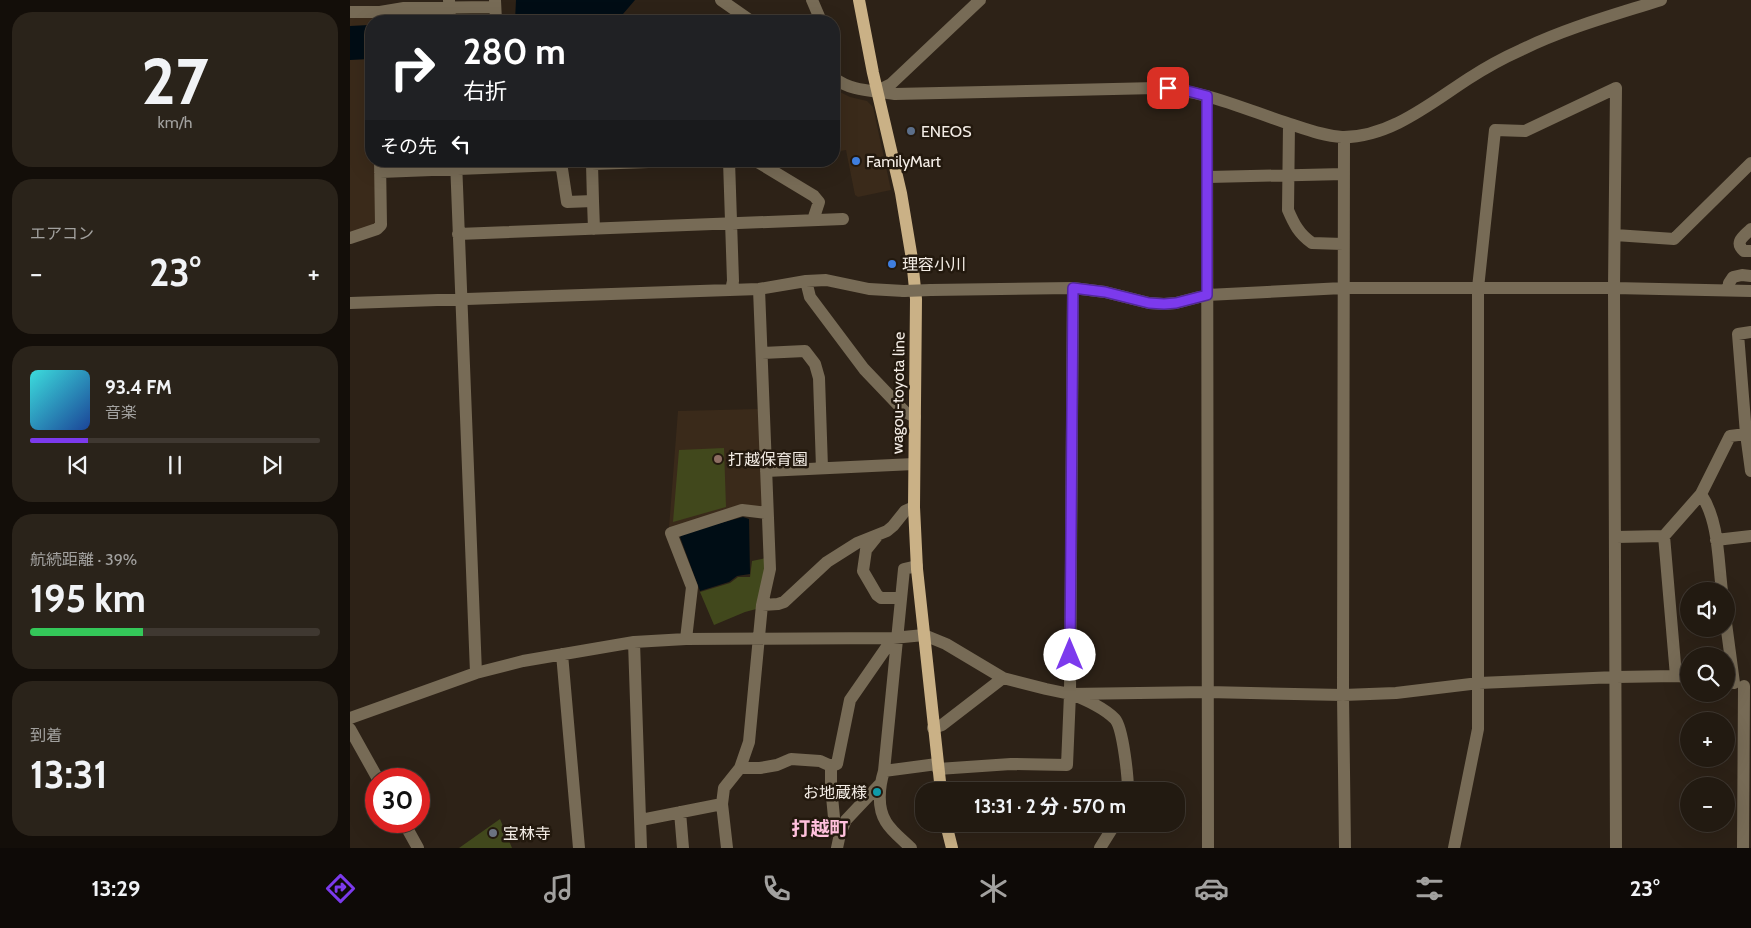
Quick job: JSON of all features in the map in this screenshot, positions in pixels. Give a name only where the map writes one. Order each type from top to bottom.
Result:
[{"type":"main road","name":"wagou-toyota line","points":[[859,0],[877,91],[901,193],[912,258],[916,299],[914,507],[917,566],[940,782]]},
{"type":"main road","points":[[948,832],[952,848]]},
{"type":"street","points":[[812,0],[818,15]]},
{"type":"street","points":[[877,91],[891,84],[980,0]]},
{"type":"street","points":[[840,83],[866,92],[877,91],[895,94],[1180,89],[1329,136],[1344,137],[1370,134],[1402,121],[1471,77],[1523,49],[1566,31],[1661,0]]},
{"type":"street","points":[[729,2],[744,15]]},
{"type":"street","points":[[383,15],[404,8],[449,4],[495,4]]},
{"type":"street","points":[[350,12],[372,15]]},
{"type":"street","points":[[1454,848],[1478,729],[1478,288],[1495,130],[1525,131],[1616,88],[1614,288],[1616,848]]},
{"type":"street","points":[[1207,96],[1208,848]]},
{"type":"street","points":[[1289,124],[1288,210],[1296,229],[1312,244],[1343,244]]},
{"type":"street","points":[[1344,137],[1343,695],[1345,848]]},
{"type":"street","points":[[1615,235],[1674,239],[1751,164]]},
{"type":"street","points":[[350,238],[377,229],[381,225],[380,167]]},
{"type":"street","points":[[456,167],[476,672]]},
{"type":"street","points":[[560,167],[562,169],[567,202],[593,201]]},
{"type":"street","points":[[592,167],[594,229]]},
{"type":"street","points":[[729,167],[733,280],[731,290]]},
{"type":"street","points":[[766,167],[814,196],[819,202],[813,220]]},
{"type":"street","points":[[1208,177],[1344,174]]},
{"type":"street","points":[[458,234],[843,219]]},
{"type":"street","points":[[1751,229],[1738,243],[1744,251],[1751,251]]},
{"type":"street","points":[[1728,290],[1729,283],[1733,277],[1751,276]]},
{"type":"street","points":[[350,303],[759,289],[806,281],[826,280],[869,289],[904,291],[1073,288],[1105,292],[1149,303],[1164,304],[1207,295],[1343,288],[1614,288],[1751,291]]},
{"type":"street","points":[[806,281],[810,297],[864,369],[905,412],[915,418]]},
{"type":"street","points":[[882,777],[938,766],[1067,765],[1070,694],[1073,288]]},
{"type":"street","points":[[727,848],[722,804],[724,788],[740,768],[751,732],[762,605],[770,569],[759,289]]},
{"type":"street","points":[[1751,332],[1738,334],[1751,471]]},
{"type":"street","points":[[762,352],[805,351],[815,364],[819,378],[822,468]]},
{"type":"street","points":[[1616,536],[1664,536],[1701,494],[1730,436],[1746,434]]},
{"type":"street","points":[[766,470],[914,464]]},
{"type":"street","points":[[1701,494],[1709,506],[1716,540],[1721,582]]},
{"type":"street","points":[[762,605],[784,602],[828,562],[857,543],[878,535],[893,526],[904,511],[914,507]]},
{"type":"street","points":[[686,639],[692,587],[671,533],[742,510],[767,513]]},
{"type":"street","points":[[878,535],[866,550],[863,571],[877,596],[881,598],[901,598]]},
{"type":"street","points":[[1664,536],[1680,660]]},
{"type":"street","points":[[1716,540],[1751,536]]},
{"type":"street","points":[[912,848],[886,822],[876,797],[882,777],[895,638],[904,569],[917,566]]},
{"type":"street","points":[[350,718],[476,672],[523,661],[634,642],[686,639],[895,638],[924,635],[946,644],[1003,678],[1070,694],[1085,699],[1100,708],[1116,720],[1121,732],[1127,782]]},
{"type":"street","points":[[1729,637],[1739,684],[1743,848]]},
{"type":"street","points":[[740,768],[760,768],[791,759],[820,762],[831,766],[836,764],[850,700],[895,638]]},
{"type":"street","points":[[634,642],[641,848]]},
{"type":"street","points":[[562,654],[579,848]]},
{"type":"street","points":[[1070,694],[1208,692],[1343,695],[1396,693],[1479,683],[1680,676]]},
{"type":"street","points":[[933,728],[942,725],[1003,678]]},
{"type":"street","points":[[350,729],[372,768]]},
{"type":"street","points":[[831,766],[834,828],[840,834]]},
{"type":"street","points":[[838,848],[840,834],[846,820],[876,797]]},
{"type":"street","points":[[641,820],[722,804]]},
{"type":"street","points":[[680,812],[683,848]]},
{"type":"street","points":[[1100,848],[1110,832]]},
{"type":"street","points":[[410,833],[418,848]]},
{"type":"shaded area","points":[[516,0],[635,0],[622,15],[515,15]]},
{"type":"shaded area","points":[[365,16],[365,167],[377,167],[378,220],[374,225],[350,234],[350,17]]},
{"type":"shaded area","points":[[365,25],[365,59],[350,60],[350,26]]},
{"type":"shaded area","points":[[840,92],[850,97],[867,101],[873,107],[891,190],[858,197],[855,195],[846,150],[840,151]]},
{"type":"shaded area","name":"打越保育園","points":[[759,409],[764,510],[669,528],[678,411]]},
{"type":"shaded area","points":[[743,517],[749,519],[750,574],[737,576],[729,582],[700,591],[680,537],[683,533]]},
{"type":"green space","points":[[724,448],[726,507],[673,522],[679,450]]},
{"type":"green space","points":[[766,558],[760,608],[714,625],[700,592],[730,583],[738,577],[750,577],[752,561]]},
{"type":"green space","name":"宝林寺","points":[[500,819],[512,848],[459,848]]},
{"type":"place","name":"ENEOS","points":[[911,131]]},
{"type":"place","name":"FamilyMart","points":[[856,161]]},
{"type":"place","name":"理容小川","points":[[892,264]]},
{"type":"place","name":"打越保育園","points":[[718,459]]},
{"type":"place","name":"お地蔵様","points":[[877,792]]},
{"type":"place","name":"宝林寺","points":[[493,833]]},
{"type":"district","name":"打越町","points":[[820,828]]},
{"type":"route","points":[[1070,655],[1073,288],[1105,292],[1149,303],[1164,304],[1207,295],[1207,96],[1168,88]]}]
